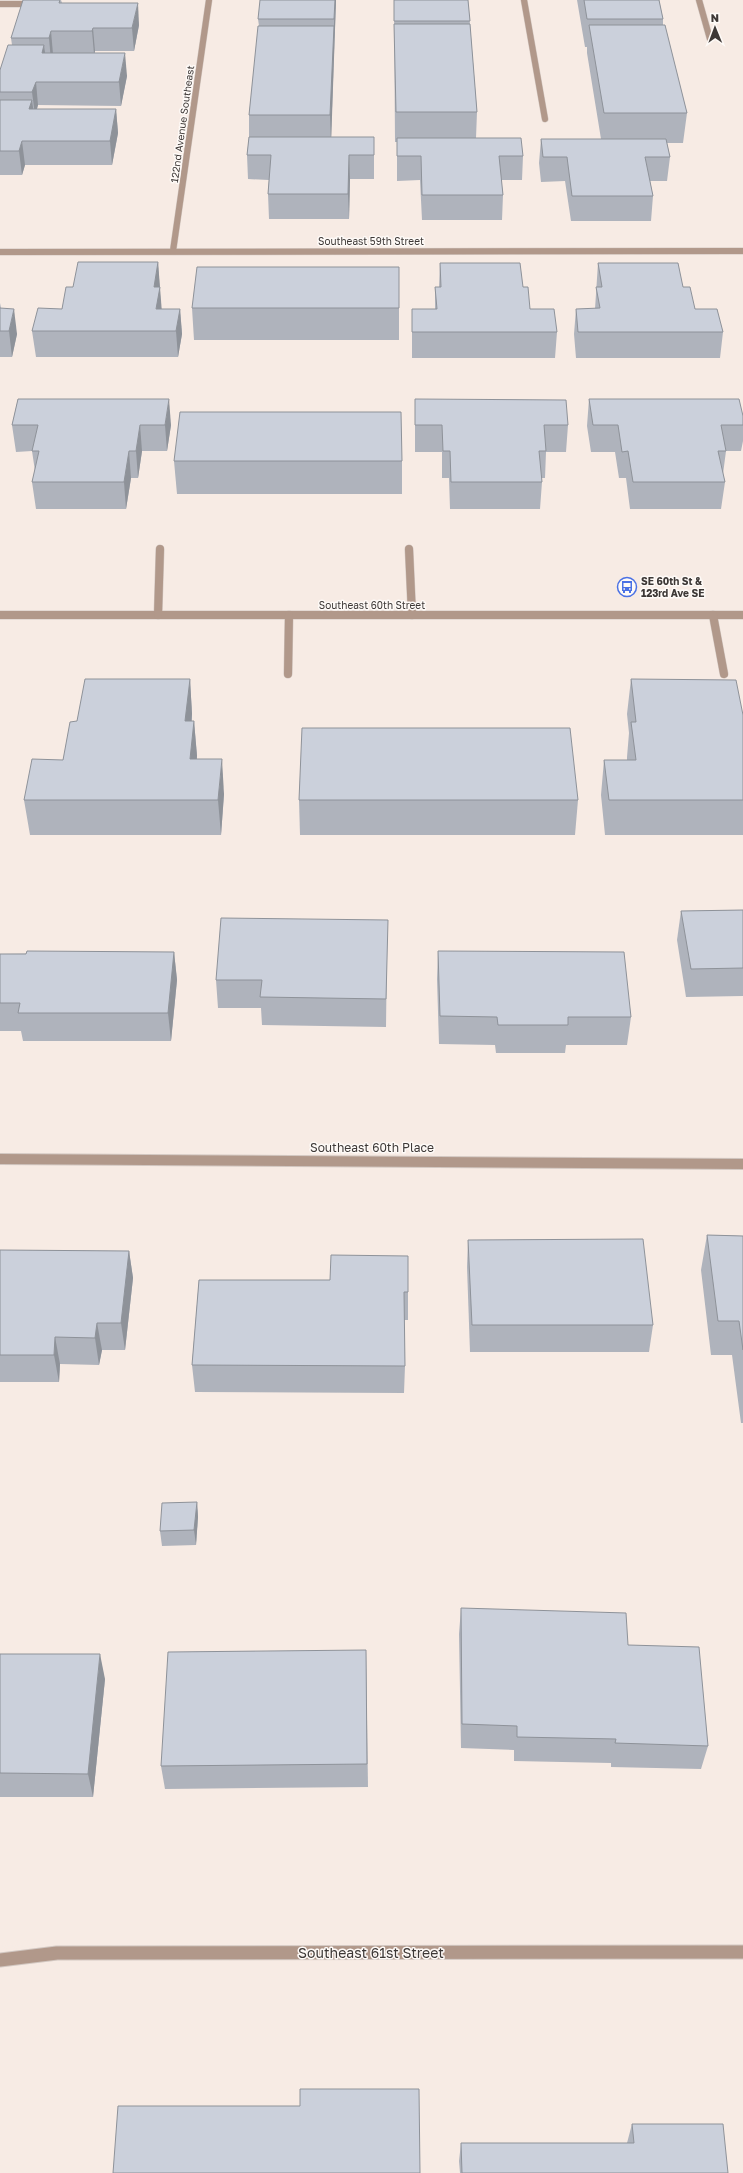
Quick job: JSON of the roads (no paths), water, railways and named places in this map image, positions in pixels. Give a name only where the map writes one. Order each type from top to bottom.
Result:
[{"type":"street","name":"122nd Avenue Southeast","points":[[173,252],[209,0]]},
{"type":"street","points":[[524,0],[545,119]]},
{"type":"street","points":[[699,0],[710,39]]},
{"type":"street","points":[[0,4],[38,4]]},
{"type":"street","name":"Southeast 59th Street","points":[[0,252],[743,251]]},
{"type":"street","points":[[158,615],[160,549]]},
{"type":"street","points":[[409,549],[412,615]]},
{"type":"street","name":"Southeast 60th Street","points":[[0,615],[743,615]]},
{"type":"street","points":[[288,674],[289,615]]},
{"type":"street","points":[[713,615],[724,674]]},
{"type":"street","name":"Southeast 60th Place","points":[[0,1159],[743,1164]]},
{"type":"street","name":"Southeast 61st Street","points":[[0,1960],[65,1953],[743,1952]]},
{"type":"place","name":"SE 60th St & 123rd Ave SE","points":[[627,587]]}]
